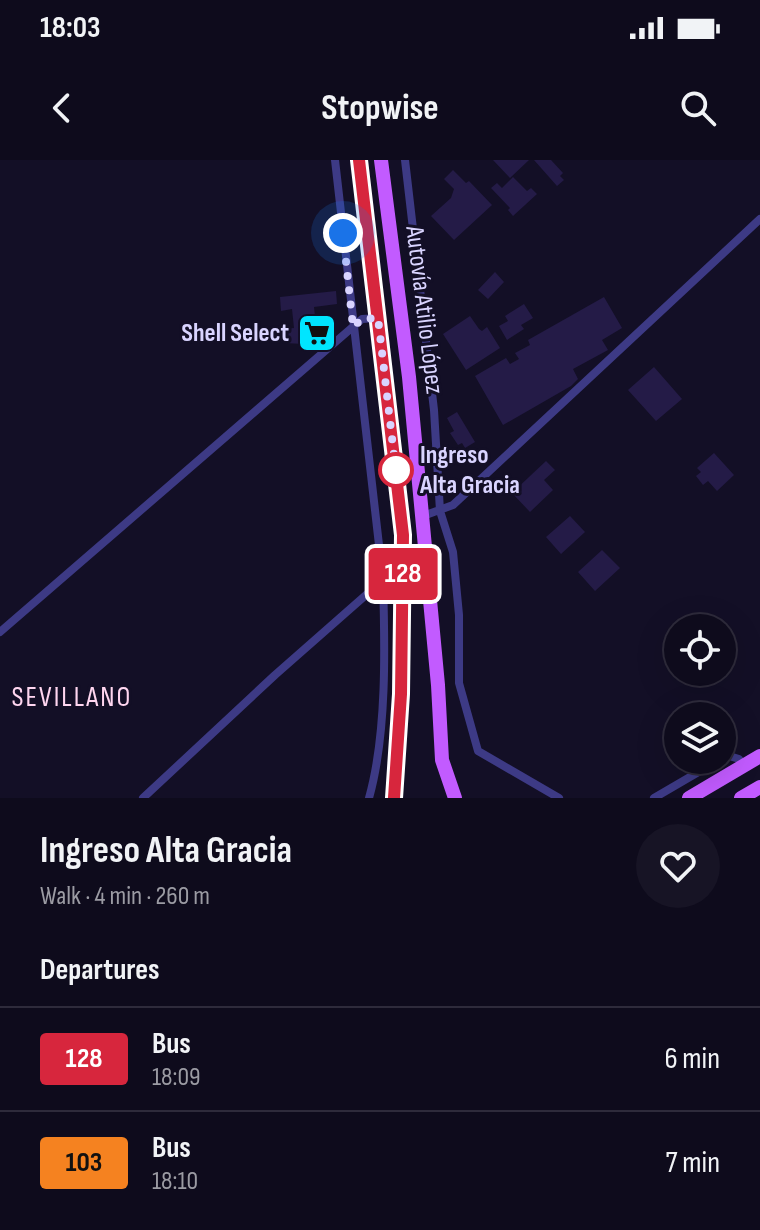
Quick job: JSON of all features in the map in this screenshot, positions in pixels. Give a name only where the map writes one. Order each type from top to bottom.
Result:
[{"type":"main road","name":"Autovía Atilio López","points":[[359,160],[403,535],[401,694],[394,798]]},
{"type":"main road","name":"Autovía Atilio López","points":[[381,160],[409,377],[438,685],[442,760],[455,798]]},
{"type":"main road","points":[[689,798],[760,756]]},
{"type":"main road","points":[[741,798],[760,787]]},
{"type":"street","points":[[335,160],[383,580],[385,636],[380,732],[369,798]]},
{"type":"street","points":[[405,160],[434,410],[440,511],[453,552],[459,615],[459,683],[478,751],[559,798]]},
{"type":"street","points":[[423,516],[453,505],[467,493],[760,219]]},
{"type":"street","points":[[0,632],[362,319],[378,318]]},
{"type":"street","points":[[143,798],[383,580]]},
{"type":"street","points":[[736,758],[743,766]]},
{"type":"street","points":[[654,798],[695,774]]},
{"type":"building","points":[[493,160],[529,160],[510,178]]},
{"type":"building","points":[[534,160],[551,160],[563,173],[560,176],[564,180],[557,186]]},
{"type":"building","points":[[453,170],[466,183],[469,181],[492,205],[454,240],[431,216],[451,198],[454,189],[444,179]]},
{"type":"building","points":[[513,177],[527,191],[531,188],[537,194],[513,216],[508,210],[510,208],[491,188],[497,183],[502,188]]},
{"type":"building","points":[[495,272],[504,282],[488,299],[478,290]]},
{"type":"building","points":[[336,291],[337,304],[314,307],[316,326],[322,325],[323,339],[303,344],[285,343],[283,329],[294,328],[292,309],[281,311],[280,297]]},
{"type":"building","points":[[604,297],[622,328],[602,340],[608,350],[573,369],[578,379],[571,386],[503,425],[475,376],[506,358],[510,364],[519,359],[515,353],[530,345],[528,340]]},
{"type":"building","points":[[524,304],[533,318],[521,325],[524,329],[507,340],[499,326],[508,321],[505,316]]},
{"type":"building","points":[[470,316],[482,331],[487,327],[500,348],[466,370],[443,334]]},
{"type":"building","points":[[654,367],[682,399],[656,421],[628,390]]},
{"type":"building","points":[[457,412],[475,442],[465,448],[462,443],[458,445],[450,433],[454,431],[447,418]]},
{"type":"building","points":[[714,453],[734,475],[717,491],[708,481],[703,485],[696,476],[701,472],[697,468]]},
{"type":"building","points":[[546,461],[555,470],[544,480],[553,490],[530,512],[512,493]]},
{"type":"building","points":[[570,516],[585,532],[561,554],[546,537]]},
{"type":"building","points":[[602,550],[620,568],[595,591],[578,572]]},
{"type":"bus line","name":"128","points":[[359,160],[403,535],[401,694],[394,798]]},
{"type":"place","name":"Shell Select","points":[[317,333]]},
{"type":"place","name":"Ingreso Alta Gracia","points":[[396,470]]},
{"type":"district","name":"SEVILLANO","points":[[72,697]]},
{"type":"route","points":[[343,233],[353,327],[362,319],[378,318],[397,481],[396,470]]}]
